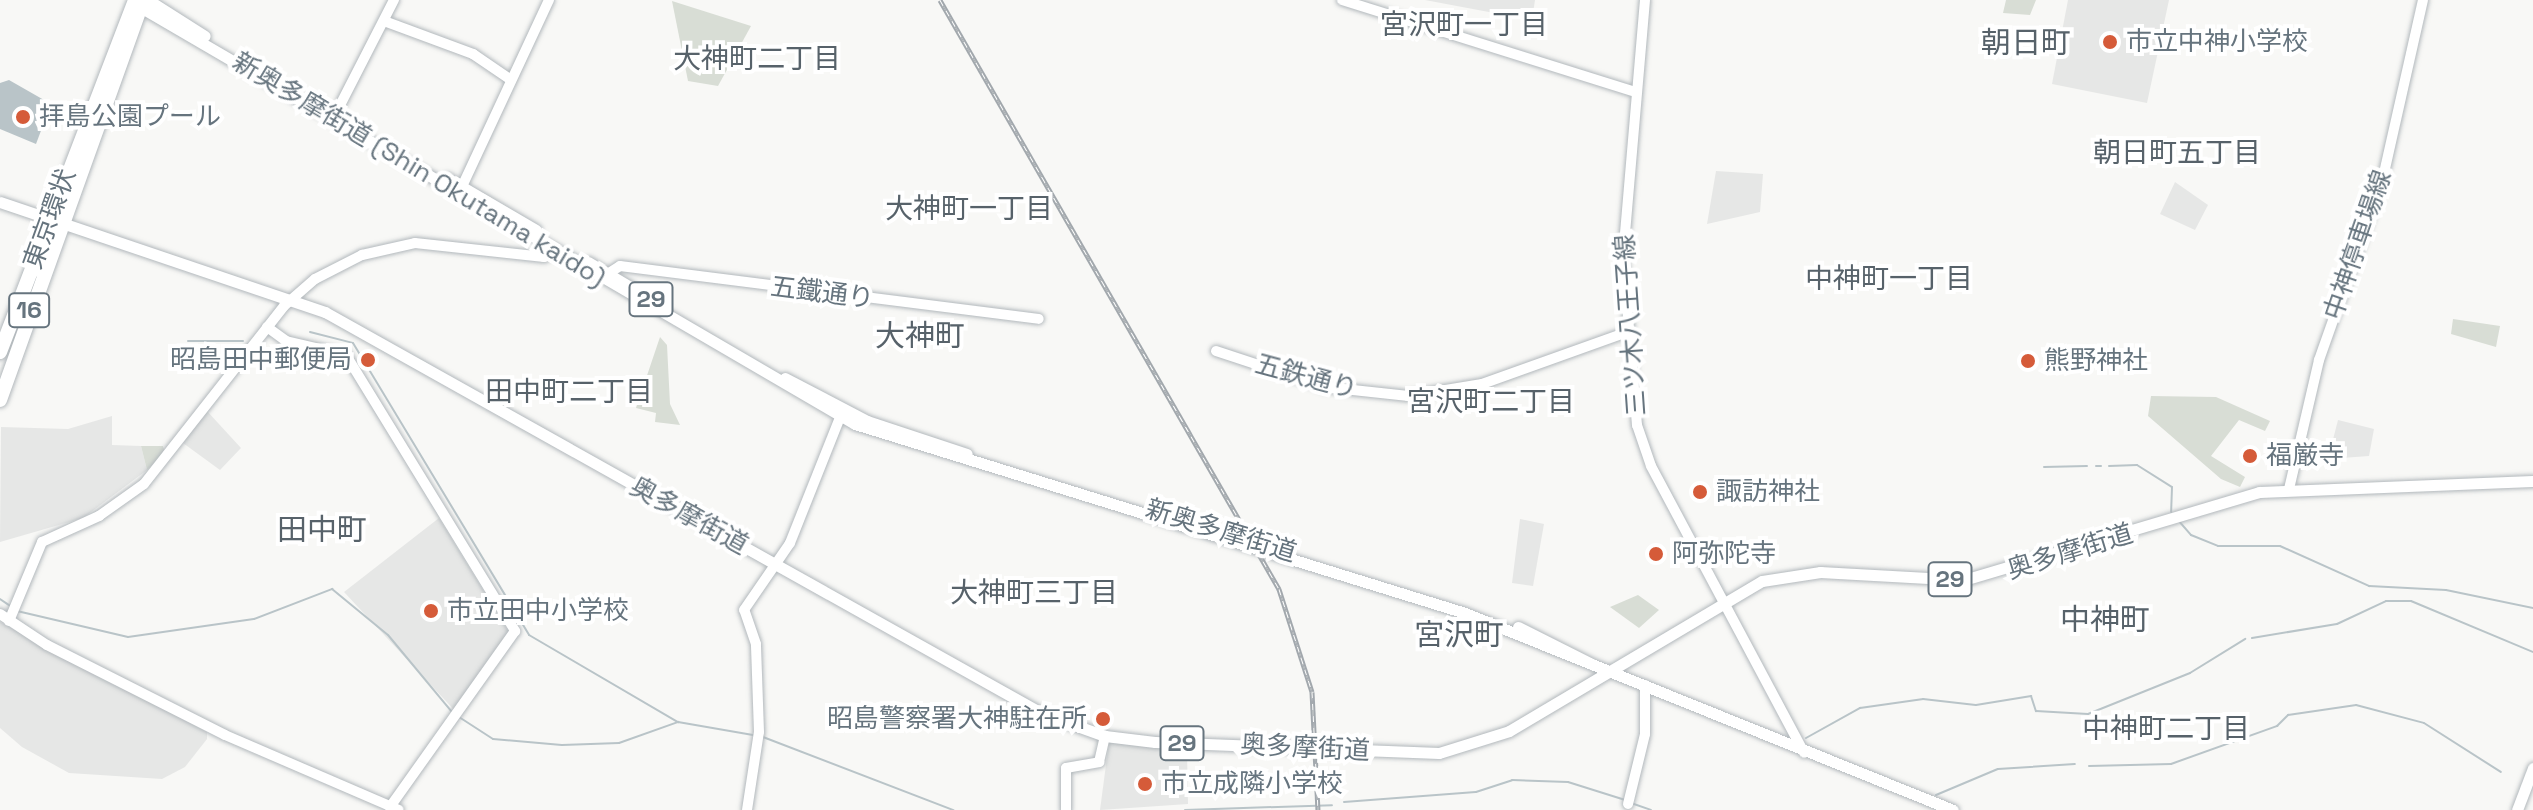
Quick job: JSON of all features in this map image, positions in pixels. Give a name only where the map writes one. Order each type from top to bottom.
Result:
[{"type":"highway","name":"東京環状","points":[[0,352],[139,2]]},
{"type":"highway","name":"東京環状","points":[[0,400],[54,220]]},
{"type":"main road","name":"新奥多摩街道 (Shin Okutama kaido)","points":[[139,2],[205,44],[334,116]]},
{"type":"main road","name":"29","points":[[139,2],[459,189]]},
{"type":"main road","name":"新奥多摩街道 (Shin Okutama kaido)","points":[[459,189],[555,250],[842,414]]},
{"type":"main road","name":"新奥多摩街道 (Shin Okutama kaido)","points":[[459,189],[609,273],[842,414]]},
{"type":"main road","name":"奥多摩街道","points":[[0,202],[291,298],[376,338],[1041,713],[1105,736],[1439,753],[1504,734],[1610,671],[1726,596],[1762,581],[1820,572],[1986,576],[2191,513],[2289,489],[2533,481]]},
{"type":"main road","name":"新奥多摩街道","points":[[842,414],[1467,606],[1594,665],[1805,755],[1953,810]]},
{"type":"main road","points":[[2517,810],[2533,768]]},
{"type":"street","points":[[334,116],[394,0]]},
{"type":"street","points":[[459,189],[549,0]]},
{"type":"street","points":[[1342,0],[1633,91]]},
{"type":"street","points":[[1637,36],[1638,0]]},
{"type":"street","name":"三ツ木八王子線","points":[[1645,0],[1637,36],[1623,255],[1627,332],[1645,452],[1726,596],[1805,755]]},
{"type":"street","name":"中神停車場線","points":[[2289,489],[2319,360],[2385,174],[2423,0]]},
{"type":"street","points":[[384,21],[473,54],[511,80]]},
{"type":"street","points":[[267,327],[286,341],[346,355],[514,628],[514,639],[394,808],[225,735],[10,613],[42,542],[99,516],[144,484],[267,327],[291,298],[333,268],[387,247],[441,243],[544,257],[555,250]]},
{"type":"street","name":"五鐵通り","points":[[609,273],[620,266],[1039,319]]},
{"type":"street","name":"五鉄通り","points":[[1216,351],[1325,387],[1409,396],[1482,384],[1627,332]]},
{"type":"street","points":[[747,810],[759,735],[756,644],[744,610],[777,566],[842,414]]},
{"type":"street","points":[[1629,802],[1645,734],[1645,685]]},
{"type":"street","points":[[1066,810],[1066,768],[1099,762],[1105,736]]},
{"type":"shaded area","points":[[1425,0],[1535,0],[1532,20]]},
{"type":"shaded area","points":[[2006,0],[2036,0],[2030,15],[2003,13]]},
{"type":"shaded area","name":"市立中神小学校","points":[[2068,0],[2169,0],[2147,103],[2052,84]]},
{"type":"shaded area","points":[[672,1],[751,26],[718,86],[688,81]]},
{"type":"shaded area","name":"拝島公園プール","points":[[9,80],[51,104],[36,144],[0,129],[0,83]]},
{"type":"shaded area","points":[[1716,171],[1763,174],[1760,212],[1707,224]]},
{"type":"shaded area","points":[[2175,182],[2208,205],[2195,230],[2160,214]]},
{"type":"shaded area","points":[[2453,319],[2500,326],[2496,347],[2451,334]]},
{"type":"shaded area","points":[[660,337],[667,345],[670,404],[680,425],[655,422],[656,413],[636,408]]},
{"type":"shaded area","points":[[2151,396],[2216,397],[2270,421],[2265,431],[2239,420],[2211,456],[2245,477],[2240,487],[2221,479],[2148,416]]},
{"type":"shaded area","points":[[207,411],[241,448],[220,470],[183,443]]},
{"type":"shaded area","points":[[112,416],[112,445],[141,446],[147,470],[83,518],[0,542],[1,427],[68,429]]},
{"type":"shaded area","points":[[2338,420],[2374,429],[2369,456],[2328,459]]},
{"type":"shaded area","points":[[141,446],[163,446],[165,453],[147,470]]},
{"type":"shaded area","name":"市立田中小学校","points":[[439,518],[510,634],[457,713],[344,592]]},
{"type":"shaded area","points":[[1520,519],[1544,524],[1533,586],[1512,583]]},
{"type":"shaded area","points":[[1638,595],[1659,610],[1639,628],[1610,607]]},
{"type":"shaded area","points":[[0,622],[207,732],[207,739],[185,767],[162,779],[69,773],[22,747],[0,728]]},
{"type":"shaded area","name":"市立成隣小学校","points":[[1109,742],[1187,750],[1188,804],[1100,810]]},
{"type":"waterway","points":[[310,332],[353,343],[529,635],[678,722],[753,735]]},
{"type":"waterway","points":[[188,341],[243,341]]},
{"type":"waterway","points":[[2109,466],[2137,465],[2172,487],[2171,512]]},
{"type":"waterway","points":[[2044,467],[2087,466]]},
{"type":"waterway","points":[[2096,466],[2101,466]]},
{"type":"waterway","points":[[2178,520],[2191,535],[2218,546],[2280,546],[2369,586],[2446,590],[2533,608]]},
{"type":"waterway","points":[[17,611],[128,637],[254,619],[332,589],[388,635],[451,711]]},
{"type":"waterway","points":[[0,599],[12,607]]},
{"type":"waterway","points":[[2252,638],[2337,624],[2386,601],[2411,601],[2533,652]]},
{"type":"waterway","points":[[1806,738],[1860,708],[1923,699],[1976,705],[2031,696],[2036,711],[2088,714],[2190,673],[2245,639]]},
{"type":"waterway","points":[[2089,766],[2171,764],[2277,726],[2288,715],[2356,705],[2424,723],[2501,772]]},
{"type":"waterway","points":[[459,717],[493,739],[562,745],[619,743],[678,722]]},
{"type":"waterway","points":[[763,737],[953,810]]},
{"type":"waterway","points":[[1936,795],[1998,769],[2075,764]]},
{"type":"waterway","points":[[1344,802],[1476,792],[1512,780],[1568,782],[1625,800]]},
{"type":"waterway","points":[[1631,803],[1651,810]]},
{"type":"waterway","points":[[1185,810],[1332,805]]},
{"type":"railway","points":[[940,0],[1279,589],[1312,692],[1318,810]]},
{"type":"place","name":"市立中神小学校","points":[[2110,42]]},
{"type":"place","name":"拝島公園プール","points":[[23,117]]},
{"type":"place","name":"昭島田中郵便局","points":[[368,360]]},
{"type":"place","name":"熊野神社","points":[[2028,361]]},
{"type":"place","name":"福厳寺","points":[[2250,456]]},
{"type":"place","name":"諏訪神社","points":[[1700,492]]},
{"type":"place","name":"阿弥陀寺","points":[[1656,554]]},
{"type":"place","name":"市立田中小学校","points":[[431,611]]},
{"type":"place","name":"昭島警察署大神駐在所","points":[[1103,719]]},
{"type":"place","name":"市立成隣小学校","points":[[1145,784]]},
{"type":"district","name":"宮沢町一丁目","points":[[1464,24]]},
{"type":"district","name":"朝日町","points":[[2026,43]]},
{"type":"district","name":"大神町二丁目","points":[[757,58]]},
{"type":"district","name":"朝日町五丁目","points":[[2177,152]]},
{"type":"district","name":"大神町一丁目","points":[[969,208]]},
{"type":"district","name":"中神町一丁目","points":[[1889,278]]},
{"type":"district","name":"大神町","points":[[920,336]]},
{"type":"district","name":"田中町二丁目","points":[[569,391]]},
{"type":"district","name":"宮沢町二丁目","points":[[1491,401]]},
{"type":"district","name":"田中町","points":[[322,530]]},
{"type":"district","name":"大神町三丁目","points":[[1034,592]]},
{"type":"district","name":"中神町","points":[[2105,620]]},
{"type":"district","name":"宮沢町","points":[[1459,635]]},
{"type":"district","name":"中神町二丁目","points":[[2166,728]]}]
